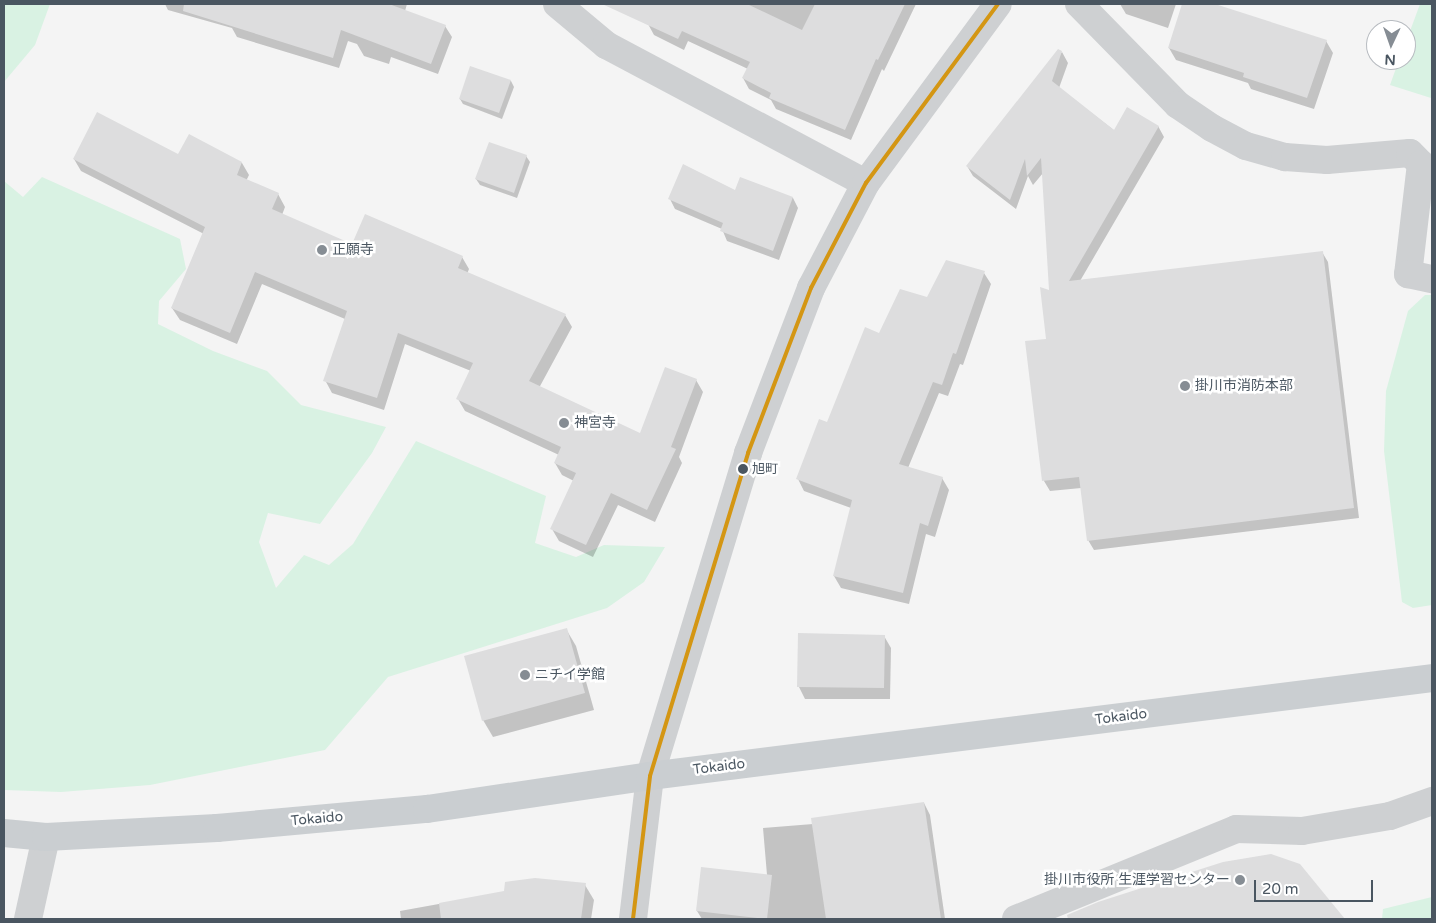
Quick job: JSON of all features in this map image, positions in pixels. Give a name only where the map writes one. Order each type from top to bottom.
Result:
[{"type":"main road","name":"Tokaido","points":[[4,833],[46,836],[218,828],[427,809],[650,776],[1432,678]]},
{"type":"street","points":[[557,4],[606,45],[866,183]]},
{"type":"street","points":[[633,919],[650,776],[748,453],[810,288],[866,183],[998,4]]},
{"type":"street","points":[[1079,4],[1178,105],[1212,128],[1246,146],[1285,157],[1327,160],[1410,153],[1421,164],[1408,274],[1432,279]]},
{"type":"street","points":[[1016,919],[1236,829],[1302,831],[1390,816],[1432,801]]},
{"type":"street","points":[[28,919],[46,836]]},
{"type":"green space","points":[[4,4],[50,4],[35,45],[4,82]]},
{"type":"green space","points":[[1420,4],[1432,4],[1431,98],[1390,85],[1395,70],[1416,70],[1416,20],[1414,20]]},
{"type":"green space","points":[[42,177],[180,239],[186,269],[159,301],[158,324],[213,351],[267,371],[301,405],[386,427],[372,453],[320,524],[268,513],[259,542],[276,588],[304,555],[329,565],[353,544],[416,441],[546,496],[535,543],[576,557],[604,545],[665,547],[644,582],[607,608],[388,677],[325,750],[150,785],[61,792],[4,790],[4,181],[23,197]]},
{"type":"green space","points":[[1425,295],[1432,295],[1432,605],[1413,608],[1402,602],[1384,451],[1386,391],[1408,311]]},
{"type":"green space","points":[[1432,897],[1432,919],[1382,919],[1383,909]]},
{"type":"building","points":[[184,4],[389,4],[446,25],[431,64],[341,30],[333,58],[183,11]]},
{"type":"building","points":[[602,4],[747,4],[802,30],[815,4],[905,4],[878,60],[876,59],[845,130],[769,98],[771,93],[742,78],[750,62],[682,31],[678,39]]},
{"type":"building","points":[[1182,4],[1215,4],[1327,40],[1307,98],[1243,77],[1244,73],[1168,48]]},
{"type":"building","name":"掛川市消防本部","points":[[1058,49],[1062,51],[1052,81],[1114,130],[1127,107],[1159,126],[1069,281],[1323,251],[1354,508],[1087,541],[1079,477],[1042,481],[1025,341],[1046,339],[1040,287],[1049,290],[1041,158],[1027,176],[1025,159],[1010,200],[966,166]]},
{"type":"building","points":[[470,66],[511,80],[499,113],[459,99]]},
{"type":"building","points":[[97,112],[178,154],[189,134],[242,162],[237,175],[279,193],[272,209],[352,244],[365,214],[463,256],[458,268],[566,314],[529,381],[640,433],[665,367],[697,379],[671,447],[676,449],[647,510],[611,493],[586,545],[550,529],[576,473],[554,463],[561,447],[456,399],[473,363],[398,333],[377,398],[323,381],[347,311],[255,272],[230,333],[171,308],[205,227],[73,159]]},
{"type":"building","points":[[489,142],[527,155],[514,193],[475,179]]},
{"type":"building","points":[[683,164],[735,190],[740,177],[793,197],[773,251],[720,231],[723,223],[668,199]]},
{"type":"building","points":[[946,260],[985,271],[956,354],[953,353],[942,385],[933,382],[899,464],[943,477],[928,526],[920,523],[903,593],[833,576],[852,500],[796,479],[819,419],[827,422],[865,327],[879,333],[900,289],[927,297]]},
{"type":"building","name":"ニチイ学館","points":[[567,628],[585,693],[482,721],[464,656]]},
{"type":"building","points":[[798,633],[885,635],[884,688],[797,687]]},
{"type":"building","points":[[924,802],[941,919],[826,919],[811,818]]},
{"type":"building","name":"掛川市役所 生涯学習センター","points":[[1271,854],[1300,864],[1345,919],[1068,919],[1067,915],[1098,902],[1223,862]]},
{"type":"building","points":[[701,867],[772,875],[767,919],[696,911]]},
{"type":"building","points":[[535,878],[586,883],[581,919],[441,919],[439,903],[504,891],[505,882]]},
{"type":"transit line","points":[[633,919],[650,776],[748,453],[811,288],[866,183],[998,4]]},
{"type":"place","name":"正願寺","points":[[322,250]]},
{"type":"place","name":"掛川市消防本部","points":[[1185,386]]},
{"type":"place","name":"神宮寺","points":[[564,423]]},
{"type":"place","name":"旭町","points":[[743,469]]},
{"type":"place","name":"ニチイ学館","points":[[525,675]]},
{"type":"place","name":"掛川市役所 生涯学習センター","points":[[1240,880]]}]
